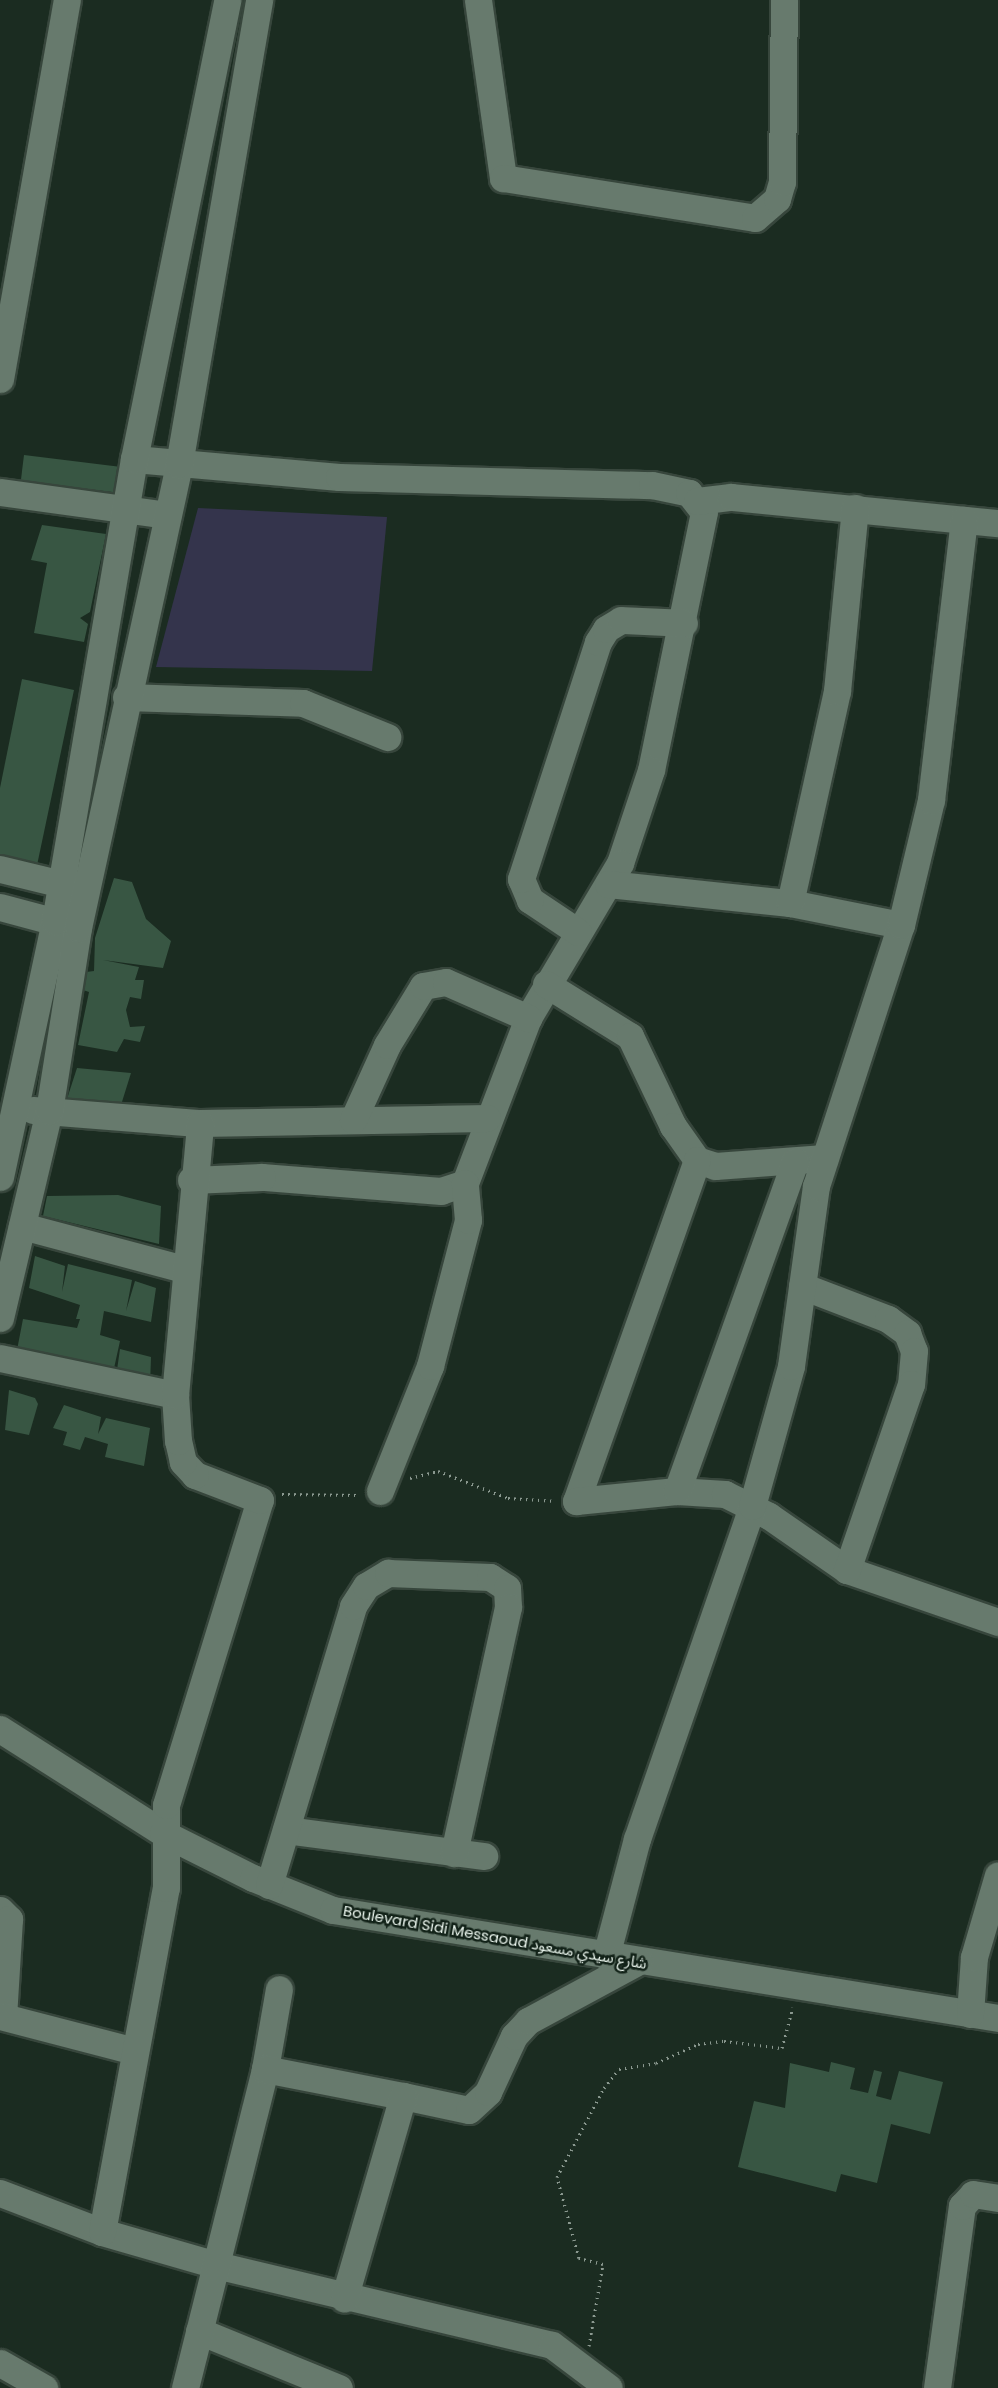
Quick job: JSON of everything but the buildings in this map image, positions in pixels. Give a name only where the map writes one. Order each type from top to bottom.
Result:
[{"type":"street","points":[[0,379],[67,0]]},
{"type":"street","points":[[0,1318],[49,1111],[66,924],[60,884],[134,459],[227,0]]},
{"type":"street","points":[[0,1177],[13,1108],[66,924],[86,890],[126,697],[179,464],[259,0]]},
{"type":"street","points":[[478,0],[503,178],[755,218],[777,199],[782,182],[784,0]]},
{"type":"street","points":[[134,459],[339,477],[652,485],[689,493],[704,512],[684,623],[651,770],[620,863],[546,984],[528,1018],[487,1118],[465,1183],[468,1220],[430,1366],[380,1491]]},
{"type":"street","points":[[0,492],[125,512],[167,515]]},
{"type":"street","points":[[697,501],[731,497],[998,523]]},
{"type":"street","points":[[790,903],[837,691],[855,508]]},
{"type":"street","points":[[606,1956],[637,1839],[752,1506],[791,1366],[802,1286],[806,1234],[825,1158],[901,925],[931,800],[964,520]]},
{"type":"street","points":[[578,932],[530,900],[520,879],[598,642],[606,628],[621,620],[684,623]]},
{"type":"street","points":[[126,697],[303,703],[387,737]]},
{"type":"street","points":[[0,869],[86,890]]},
{"type":"street","points":[[608,884],[790,903],[901,925]]},
{"type":"street","points":[[0,907],[66,924]]},
{"type":"street","points":[[353,1119],[387,1045],[423,986],[446,982],[528,1018]]},
{"type":"street","points":[[546,984],[630,1036],[673,1126],[697,1160],[715,1166],[825,1158]]},
{"type":"street","points":[[13,1108],[200,1123],[487,1118]]},
{"type":"street","points":[[102,2232],[166,1888],[169,1864],[163,1833],[166,1805],[260,1500],[195,1475],[183,1462],[175,1395],[191,1180],[200,1123]]},
{"type":"street","points":[[697,1160],[576,1501],[677,1491],[725,1494],[752,1506],[847,1570],[998,1622]]},
{"type":"street","points":[[677,1491],[795,1161]]},
{"type":"street","points":[[191,1180],[262,1178],[441,1191],[465,1183]]},
{"type":"street","points":[[22,1226],[184,1269]]},
{"type":"street","points":[[802,1286],[888,1319],[907,1333],[914,1351],[910,1384],[847,1570]]},
{"type":"street","points":[[0,1358],[175,1395]]},
{"type":"street","points":[[269,1885],[353,1606],[366,1586],[388,1574],[490,1577],[507,1588],[508,1607],[454,1852]]},
{"type":"street","name":"Boulevard Sidi Messaoud شارع سيدي مسعود","points":[[0,1729],[163,1833],[269,1885],[354,1915],[797,1988],[998,2018]]},
{"type":"street","points":[[286,1830],[484,1856]]},
{"type":"street","points":[[970,2014],[972,1967],[998,1875]]},
{"type":"street","points":[[0,1910],[9,1919],[1,2016],[134,2051]]},
{"type":"street","points":[[265,2068],[469,2110],[488,2092],[514,2036],[528,2021],[639,1961]]},
{"type":"street","points":[[184,2388],[265,2068],[279,1989]]},
{"type":"street","points":[[344,2299],[403,2096]]},
{"type":"street","points":[[0,2193],[102,2232],[216,2265],[344,2299],[552,2345],[597,2381]]},
{"type":"street","points":[[937,2388],[962,2206],[973,2194],[998,2198]]},
{"type":"street","points":[[199,2331],[339,2388]]},
{"type":"street","points":[[0,2363],[44,2388]]},
{"type":"path","points":[[260,1500],[290,1492],[380,1491],[431,1470],[523,1501],[576,1501]]},
{"type":"path","points":[[597,2381],[603,2264],[579,2258],[557,2177],[604,2088],[619,2069],[656,2063],[698,2044],[724,2041],[782,2048],[797,1988]]},
{"type":"shaded area","points":[[198,508],[387,517],[372,671],[156,667]]}]
